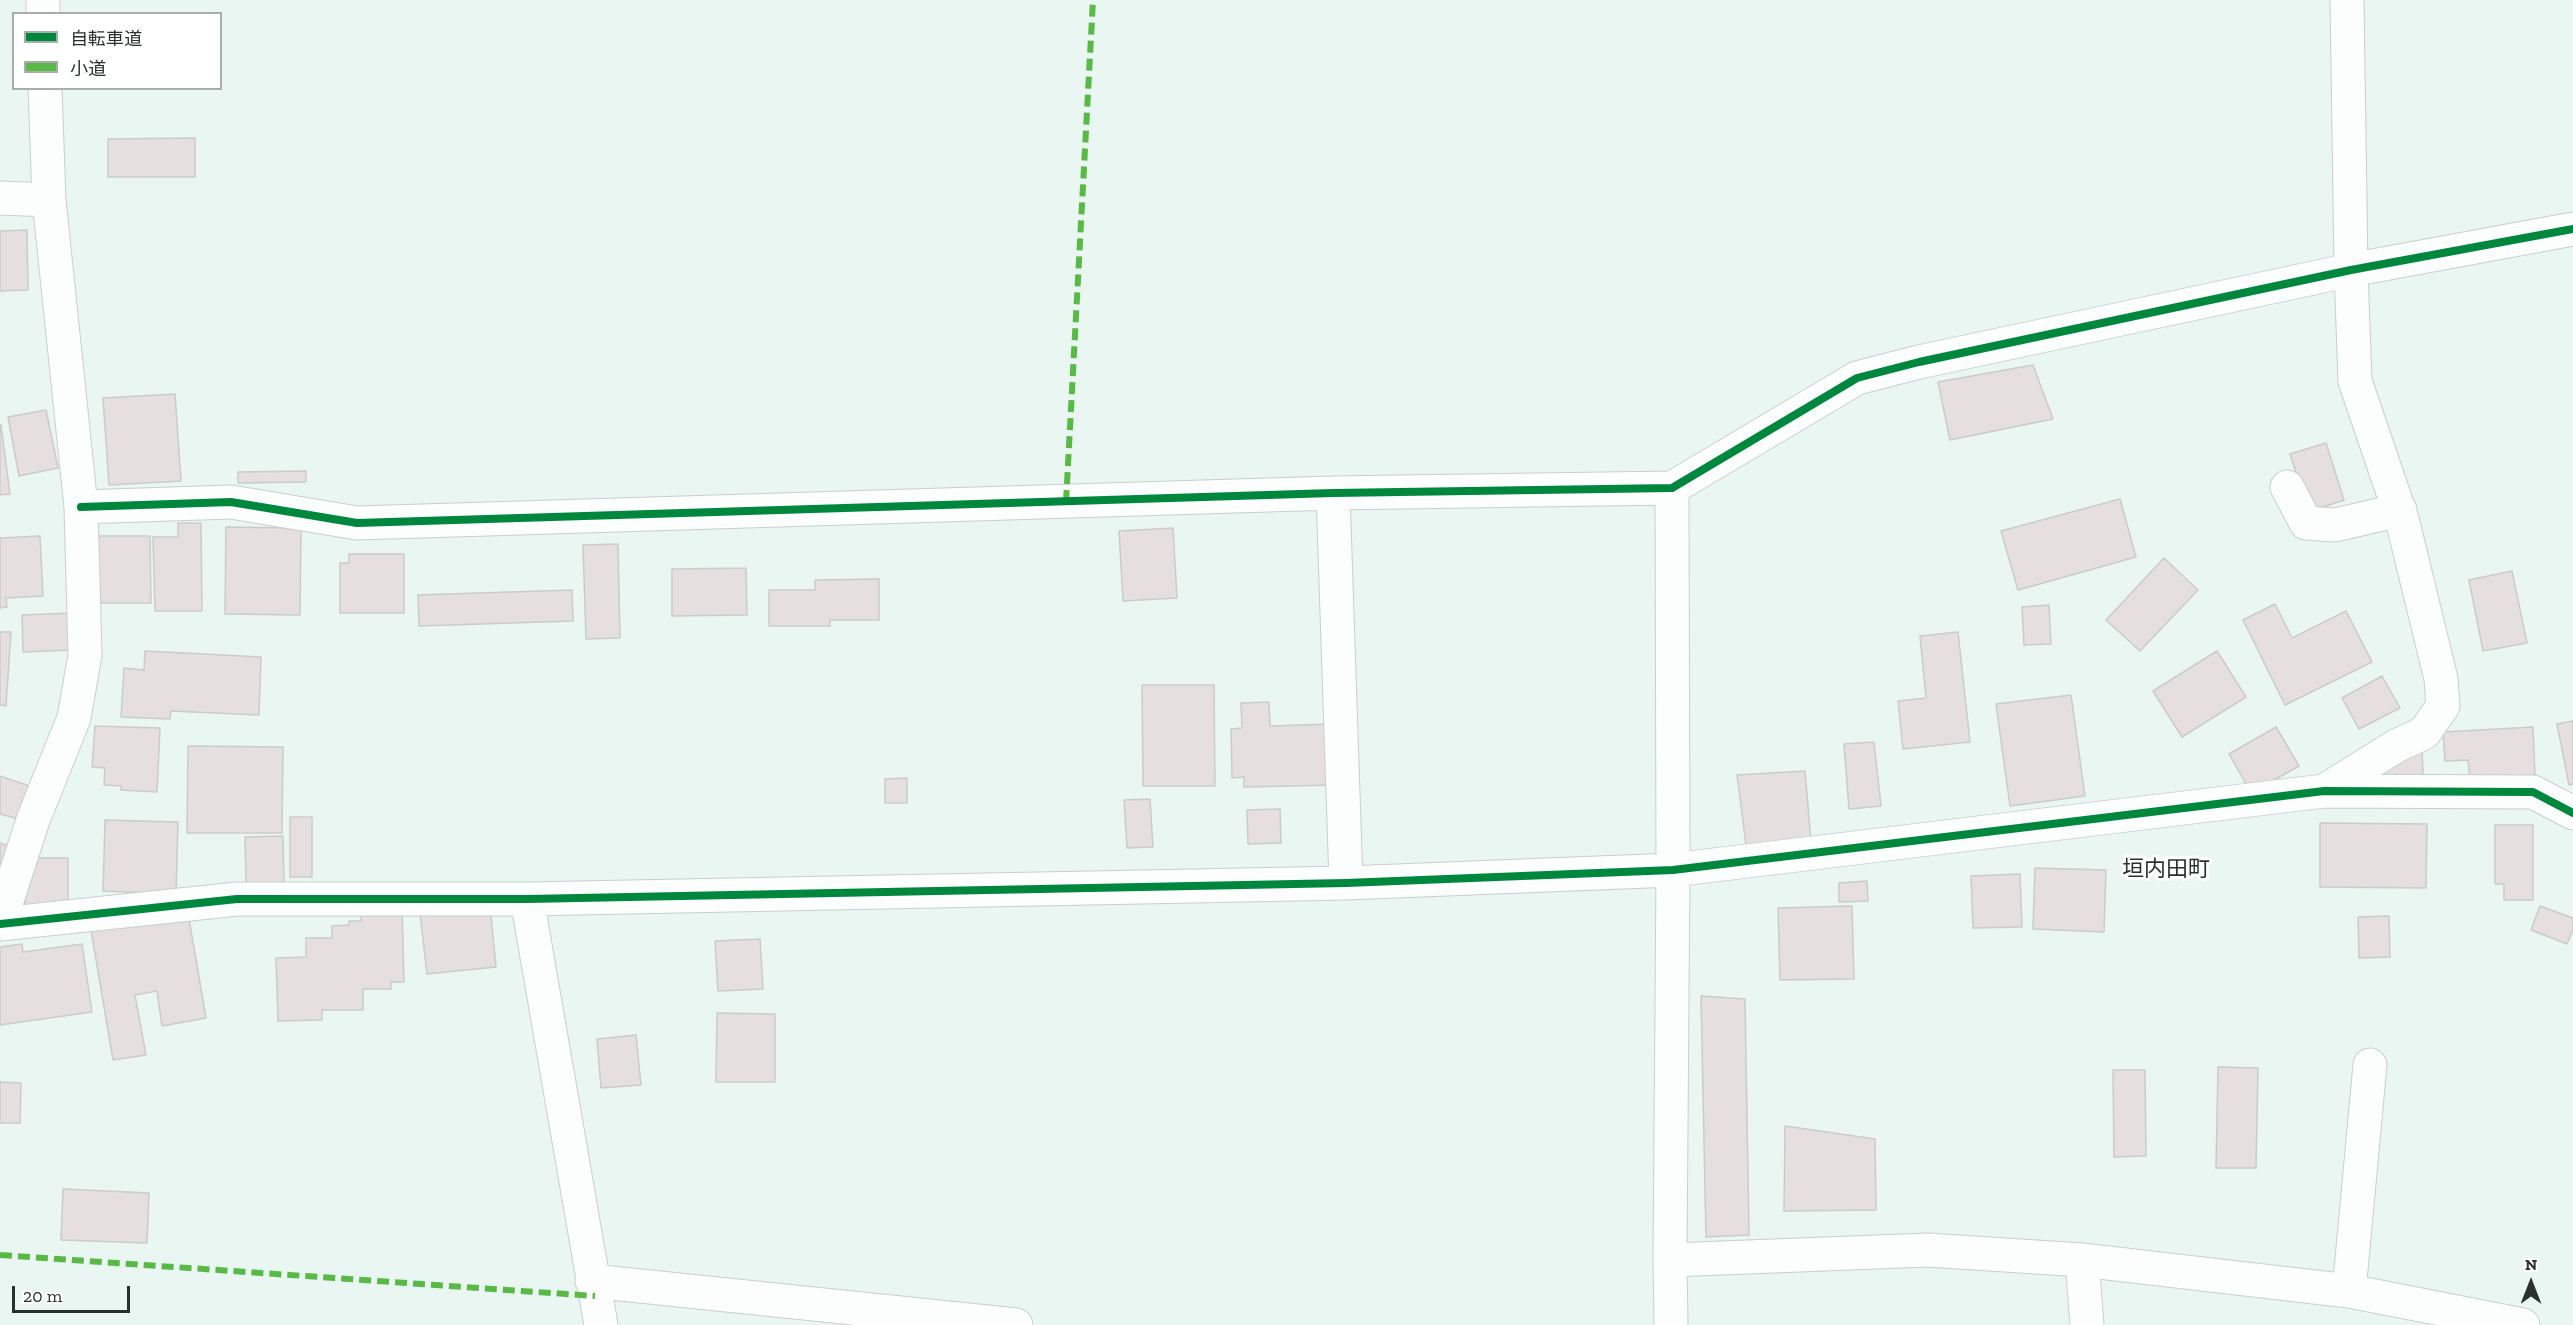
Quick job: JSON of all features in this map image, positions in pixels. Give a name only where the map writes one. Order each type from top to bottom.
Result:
[{"type":"street","points":[[2324,791],[2396,746],[2424,733],[2443,706],[2441,679],[2400,510],[2355,381],[2347,0]]},
{"type":"street","points":[[45,90],[49,200],[81,507],[84,655],[74,718],[33,820],[0,923],[237,899],[527,899],[1346,883],[1673,870],[2324,791],[2533,792],[2573,813]]},
{"type":"street","points":[[0,198],[49,200]]},
{"type":"street","points":[[81,507],[231,502],[357,523],[1333,493],[1672,488],[1857,378],[1919,362],[2351,270],[2573,229]]},
{"type":"street","points":[[2287,487],[2306,524],[2335,525],[2400,510]]},
{"type":"street","points":[[1671,1325],[1672,488]]},
{"type":"street","points":[[1333,493],[1346,883]]},
{"type":"street","points":[[527,899],[601,1325]]},
{"type":"street","points":[[2349,1291],[2370,1065]]},
{"type":"street","points":[[1670,1260],[1928,1250],[2082,1260],[2349,1291],[2523,1325]]},
{"type":"street","points":[[2082,1260],[2086,1325]]},
{"type":"street","points":[[592,1281],[1016,1325]]},
{"type":"building","points":[[195,138],[195,177],[108,177],[108,139]]},
{"type":"building","points":[[27,230],[28,290],[0,291],[0,231]]},
{"type":"building","points":[[2033,365],[2053,419],[1950,440],[1938,382]]},
{"type":"building","points":[[175,394],[181,481],[109,485],[103,398]]},
{"type":"building","points":[[46,410],[58,468],[19,476],[8,417]]},
{"type":"building","points":[[0,425],[10,494],[0,495]]},
{"type":"building","points":[[2326,443],[2344,500],[2309,512],[2290,454]]},
{"type":"building","points":[[306,471],[306,482],[238,483],[238,472]]},
{"type":"building","points":[[2120,499],[2136,557],[2018,590],[2001,531]]},
{"type":"building","points":[[178,523],[201,523],[202,611],[155,611],[153,537],[178,537]]},
{"type":"building","points":[[226,527],[301,528],[300,615],[225,614]]},
{"type":"building","points":[[1173,528],[1177,598],[1123,601],[1119,531]]},
{"type":"building","points":[[40,536],[43,596],[6,598],[7,607],[0,608],[0,538]]},
{"type":"building","points":[[96,536],[150,536],[151,603],[97,603]]},
{"type":"building","points":[[618,544],[620,638],[586,639],[583,545]]},
{"type":"building","points":[[349,554],[404,554],[404,613],[340,613],[340,563],[349,563]]},
{"type":"building","points":[[2164,558],[2198,590],[2140,651],[2106,620]]},
{"type":"building","points":[[746,568],[747,615],[672,616],[672,569]]},
{"type":"building","points":[[2512,571],[2527,643],[2483,651],[2469,580]]},
{"type":"building","points":[[879,579],[879,620],[830,620],[830,626],[769,626],[769,590],[815,590],[815,580]]},
{"type":"building","points":[[572,590],[573,621],[419,626],[418,595]]},
{"type":"building","points":[[2275,604],[2292,638],[2346,611],[2372,662],[2285,705],[2243,620]]},
{"type":"building","points":[[2049,605],[2051,644],[2024,645],[2022,607]]},
{"type":"building","points":[[71,613],[73,650],[23,652],[22,615]]},
{"type":"building","points":[[0,632],[11,632],[6,706],[0,705]]},
{"type":"building","points":[[1958,632],[1970,742],[1903,749],[1898,701],[1926,698],[1920,636]]},
{"type":"building","points":[[145,651],[261,657],[259,715],[171,711],[170,719],[121,717],[124,668],[144,670]]},
{"type":"building","points":[[2217,651],[2246,697],[2182,737],[2153,691]]},
{"type":"building","points":[[2382,676],[2400,708],[2359,729],[2342,698]]},
{"type":"building","points":[[1142,685],[1214,685],[1215,786],[1143,786]]},
{"type":"building","points":[[2071,695],[2085,796],[2010,806],[1996,704]]},
{"type":"building","points":[[1269,702],[1270,726],[1334,724],[1335,785],[1244,787],[1244,777],[1232,778],[1231,729],[1242,728],[1241,703]]},
{"type":"building","points":[[2573,721],[2573,784],[2569,785],[2557,724]]},
{"type":"building","points":[[95,726],[160,728],[157,792],[121,790],[121,786],[104,785],[105,768],[92,767]]},
{"type":"building","points":[[2276,727],[2299,766],[2251,793],[2229,754]]},
{"type":"building","points":[[2533,727],[2535,775],[2470,779],[2468,760],[2445,761],[2443,732]]},
{"type":"building","points":[[1874,742],[1881,806],[1849,809],[1844,744]]},
{"type":"building","points":[[2422,744],[2423,776],[2382,783],[2380,764]]},
{"type":"building","points":[[188,746],[283,747],[282,833],[187,833]]},
{"type":"building","points":[[1805,771],[1811,841],[1746,845],[1737,775]]},
{"type":"building","points":[[0,776],[32,787],[22,820],[0,814]]},
{"type":"building","points":[[907,778],[907,803],[885,803],[885,779]]},
{"type":"building","points":[[1150,799],[1153,847],[1127,848],[1124,800]]},
{"type":"building","points":[[1280,809],[1281,843],[1248,844],[1247,810]]},
{"type":"building","points":[[290,817],[312,817],[312,877],[290,877]]},
{"type":"building","points":[[105,820],[178,822],[176,894],[103,891]]},
{"type":"building","points":[[2320,823],[2427,824],[2426,888],[2320,887]]},
{"type":"building","points":[[2495,825],[2533,825],[2533,900],[2504,900],[2504,884],[2495,884]]},
{"type":"building","points":[[283,836],[284,884],[246,885],[245,837]]},
{"type":"building","points":[[0,843],[14,848],[0,888]]},
{"type":"building","points":[[25,858],[68,858],[68,913],[25,913]]},
{"type":"building","points":[[2035,868],[2106,870],[2104,932],[2033,929]]},
{"type":"building","points":[[2020,874],[2022,927],[1973,928],[1971,876]]},
{"type":"building","points":[[1867,881],[1868,901],[1839,902],[1839,883]]},
{"type":"building","points":[[490,906],[496,967],[427,974],[420,913]]},
{"type":"building","points":[[1852,906],[1854,979],[1780,980],[1778,908]]},
{"type":"building","points":[[2540,906],[2573,918],[2573,929],[2567,944],[2531,930]]},
{"type":"building","points":[[402,909],[404,982],[391,982],[391,989],[363,989],[363,1010],[322,1010],[322,1020],[278,1021],[276,958],[306,957],[306,938],[332,938],[332,926],[349,925],[349,921],[361,921],[361,910]]},
{"type":"building","points":[[188,913],[206,1018],[162,1026],[157,991],[135,995],[146,1055],[113,1060],[91,930]]},
{"type":"building","points":[[2389,916],[2390,957],[2359,958],[2358,917]]},
{"type":"building","points":[[760,939],[763,989],[718,991],[715,941]]},
{"type":"building","points":[[22,944],[23,952],[82,944],[92,1012],[0,1025],[0,947]]},
{"type":"building","points":[[1701,996],[1745,999],[1749,1235],[1706,1237]]},
{"type":"building","points":[[717,1013],[775,1014],[775,1082],[716,1082]]},
{"type":"building","points":[[636,1035],[641,1085],[601,1088],[597,1039]]},
{"type":"building","points":[[2218,1067],[2258,1068],[2256,1168],[2216,1168]]},
{"type":"building","points":[[2113,1070],[2145,1070],[2146,1156],[2114,1157]]},
{"type":"building","points":[[0,1082],[21,1083],[20,1123],[0,1123]]},
{"type":"building","points":[[1785,1126],[1875,1139],[1876,1210],[1784,1211]]},
{"type":"building","points":[[63,1189],[149,1193],[147,1243],[61,1240]]},
{"type":"marked path","points":[[1066,502],[1093,0]]},
{"type":"marked path","points":[[0,1255],[595,1296]]},
{"type":"cycle path","points":[[81,507],[231,502],[357,523],[1333,493],[1672,488],[1857,378],[1919,362],[2351,270],[2573,229]]},
{"type":"cycle path","points":[[0,924],[237,899],[527,899],[1346,883],[1673,870],[2324,791],[2533,792],[2573,813]]},
{"type":"district","name":"垣内田町","points":[[2166,870]]}]
